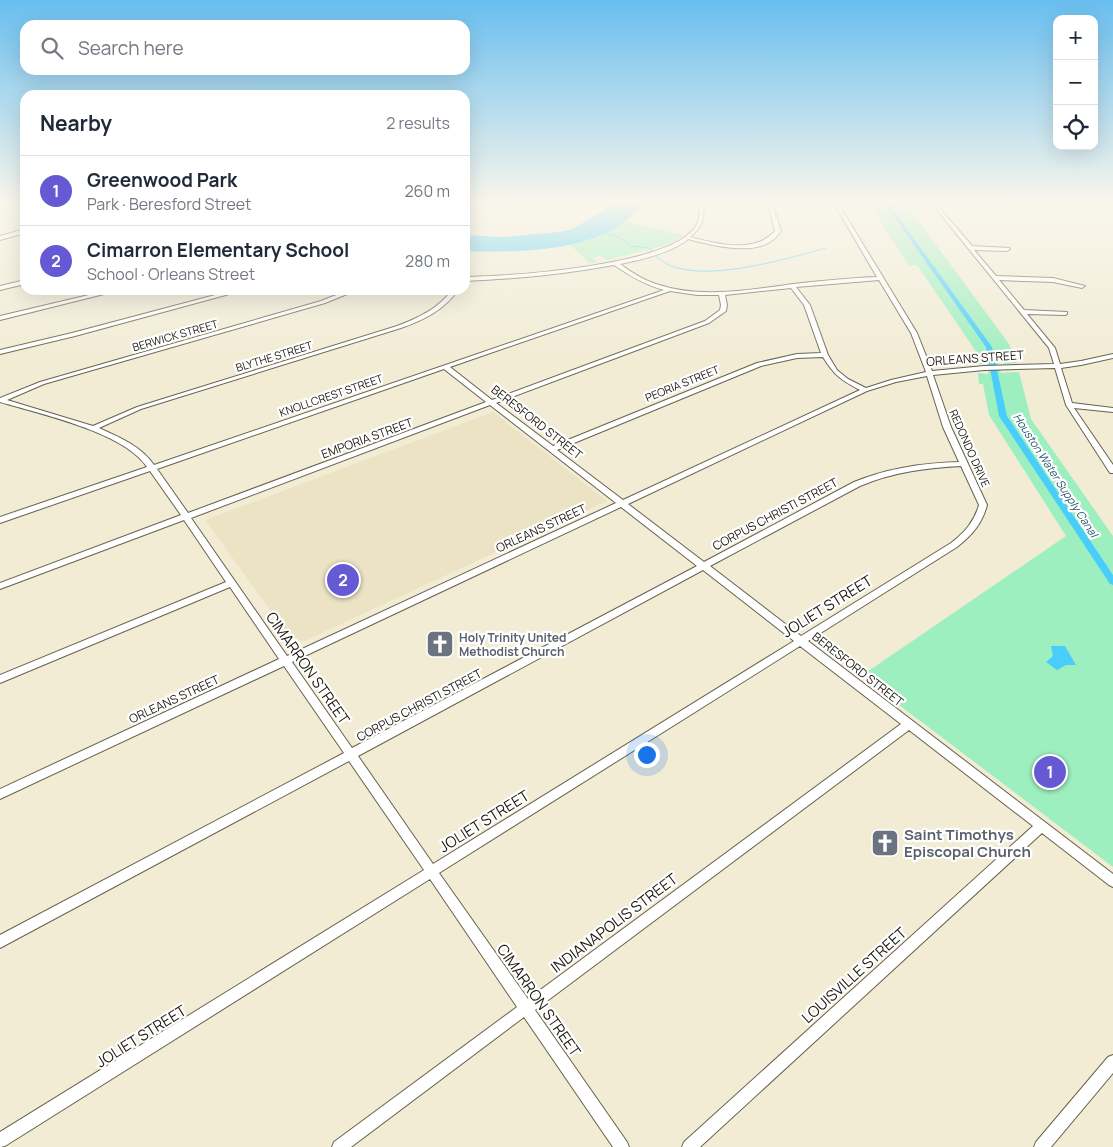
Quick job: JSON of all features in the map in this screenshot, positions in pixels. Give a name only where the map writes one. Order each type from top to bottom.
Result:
[{"type":"street","points":[[470,279],[535,275],[616,263],[653,254]]},
{"type":"street","name":"REDONDO DRIVE","points":[[866,254],[914,333],[947,427],[980,494],[983,506],[979,520]]},
{"type":"street","points":[[975,254],[1052,348],[1069,405],[1113,471]]},
{"type":"street","points":[[616,263],[641,281],[668,290],[700,295],[722,295],[843,280],[881,278]]},
{"type":"street","points":[[994,278],[1053,280],[1082,286]]},
{"type":"street","points":[[0,288],[20,283]]},
{"type":"street","points":[[792,286],[807,305],[825,355],[835,371],[864,390]]},
{"type":"street","name":"KNOLLCREST STREET","points":[[1,517],[668,290]]},
{"type":"street","points":[[0,318],[96,295]]},
{"type":"street","points":[[0,352],[73,335],[221,295]]},
{"type":"street","name":"BERWICK STREET","points":[[0,400],[42,383],[323,302],[341,295]]},
{"type":"street","name":"BLYTHE STREET","points":[[92,429],[115,417],[139,408],[399,327],[436,310],[452,295]]},
{"type":"street","name":"EMPORIA STREET","points":[[0,586],[707,322],[723,311],[722,295]]},
{"type":"street","points":[[1024,312],[1066,313]]},
{"type":"street","name":"PEORIA STREET","points":[[552,449],[759,364],[797,356],[825,355]]},
{"type":"street","name":"ORLEANS STREET","points":[[0,794],[864,390],[884,383],[929,373],[986,368],[1080,364],[1113,356]]},
{"type":"street","name":"BERESFORD STREET","points":[[445,367],[1113,881]]},
{"type":"street","name":"CIMARRON STREET","points":[[0,400],[122,440],[136,449],[151,467],[622,1147]]},
{"type":"street","points":[[1069,405],[1113,410]]},
{"type":"street","points":[[1103,458],[1113,458]]},
{"type":"street","name":"CORPUS CHRISTI STREET","points":[[0,942],[876,475],[901,469],[932,465],[964,464]]},
{"type":"street","name":"JOLIET STREET","points":[[0,1141],[954,545],[971,532],[979,520]]},
{"type":"street","points":[[0,679],[231,583]]},
{"type":"street","name":"INDIANAPOLIS STREET","points":[[339,1147],[909,724]]},
{"type":"street","name":"LOUISVILLE STREET","points":[[689,1147],[1041,826]]},
{"type":"street","points":[[1041,1147],[1113,1062]]},
{"type":"shaded area","points":[[493,412],[607,501],[304,641],[291,639],[205,520]]},
{"type":"green space","points":[[580,254],[632,254],[607,260],[601,256],[591,257],[597,262],[590,263]]},
{"type":"green space","points":[[901,254],[942,254],[1009,344],[1017,363],[1005,364],[998,361],[999,366],[987,366],[987,363],[982,362],[982,364],[975,364],[975,350],[917,265],[909,265]]},
{"type":"green space","points":[[989,370],[1000,370],[1001,373],[1019,372],[1031,419],[1113,536],[1113,867],[861,676],[1066,536],[989,415],[983,384],[979,384],[978,373],[988,374]]},
{"type":"water","points":[[1051,646],[1065,646],[1076,665],[1066,665],[1057,670],[1046,662],[1053,656]]},
{"type":"waterway","points":[[655,255],[674,267],[694,271],[712,271],[752,266],[805,254]]},
{"type":"waterway","name":"Houston Water Supply Canal","points":[[922,254],[989,347],[1003,416],[1113,582]]},
{"type":"place","name":"Cimarron Elementary School","points":[[343,580]]},
{"type":"place","name":"Holy Trinity United Methodist Church","points":[[440,644]]},
{"type":"place","name":"Greenwood Park","points":[[1050,772]]},
{"type":"place","name":"Saint Timothys Episcopal Church","points":[[885,843]]}]
